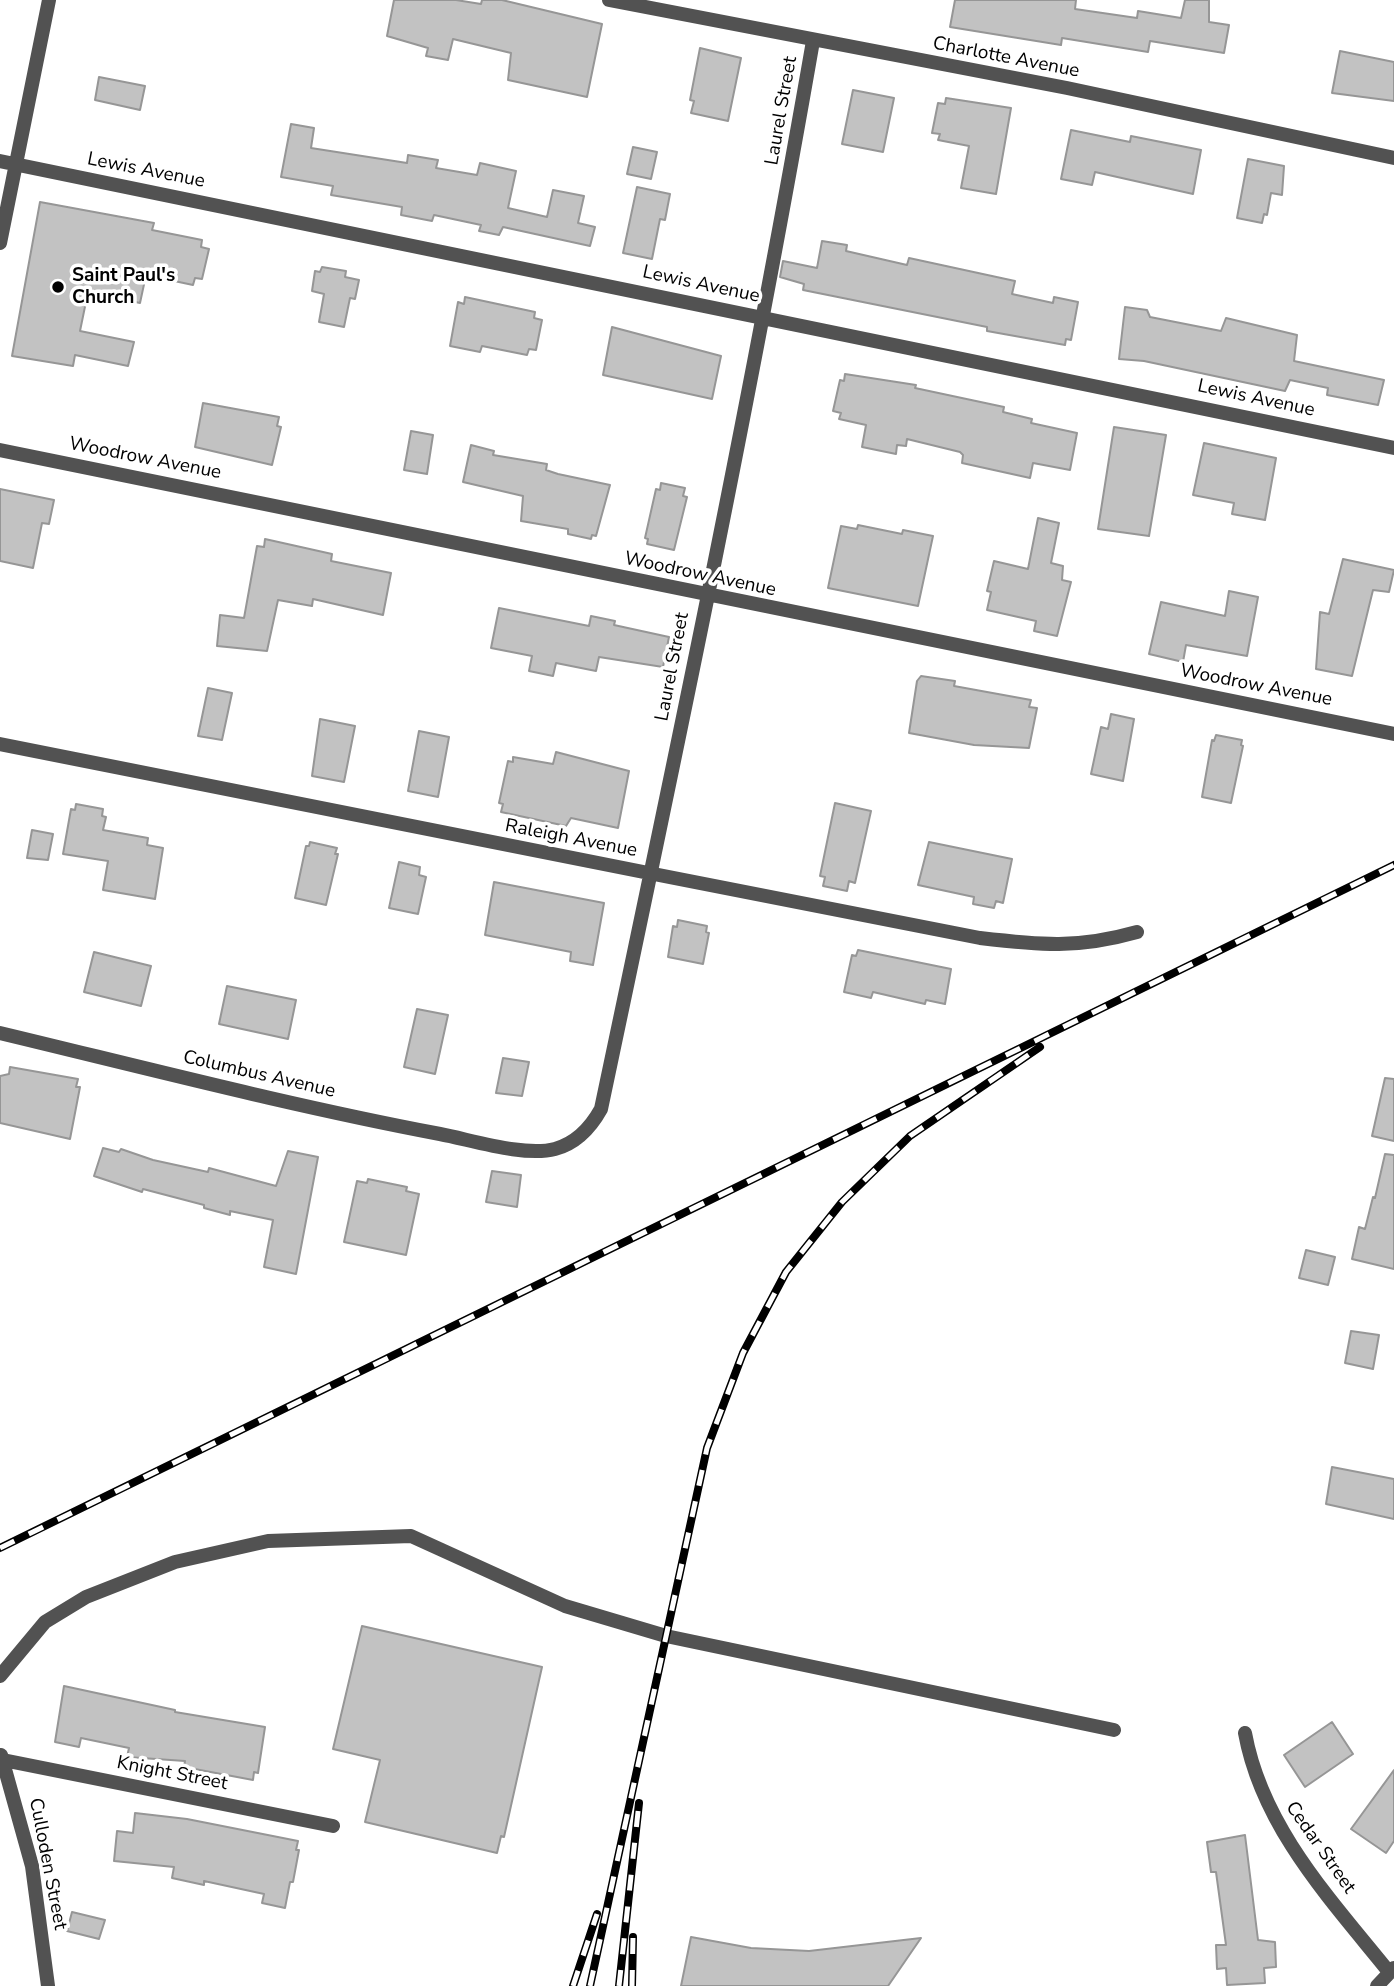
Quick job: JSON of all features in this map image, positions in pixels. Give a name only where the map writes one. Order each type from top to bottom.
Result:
[{"type":"street","points":[[0,243],[49,0]]},
{"type":"street","name":"Charlotte Avenue","points":[[609,0],[1067,88],[1394,158]]},
{"type":"street","name":"Laurel Street","points":[[510,1147],[554,1149],[577,1140],[592,1126],[601,1108],[651,875],[762,318],[813,41]]},
{"type":"street","name":"Lewis Avenue","points":[[0,162],[1394,448]]},
{"type":"street","name":"Woodrow Avenue","points":[[0,450],[706,596],[1394,734]]},
{"type":"street","name":"Raleigh Avenue","points":[[0,744],[980,938],[1043,946],[1077,946],[1137,932]]},
{"type":"street","name":"Columbus Avenue","points":[[0,1033],[342,1114],[510,1147]]},
{"type":"street","points":[[0,1676],[46,1622],[86,1597],[175,1562],[268,1541],[411,1536],[565,1606],[666,1636],[1114,1730]]},
{"type":"street","name":"Cedar Street","points":[[1245,1733],[1251,1768],[1264,1800],[1332,1902],[1392,1970],[1377,1986]]},
{"type":"street","name":"Knight Street","points":[[2,1756],[332,1826]]},
{"type":"street","name":"Culloden Street","points":[[2,1756],[32,1866],[48,1986]]},
{"type":"building","points":[[394,0],[456,0],[481,4],[482,0],[502,0],[602,24],[587,97],[508,80],[511,53],[453,39],[448,60],[426,56],[428,48],[387,36]]},
{"type":"building","points":[[955,0],[1076,0],[1075,9],[1137,18],[1138,11],[1181,18],[1185,0],[1209,0],[1209,22],[1229,25],[1224,53],[1150,41],[1148,52],[1062,38],[1061,45],[950,27]]},
{"type":"building","points":[[700,48],[741,58],[728,121],[691,113],[694,101],[690,100]]},
{"type":"building","points":[[1340,51],[1394,62],[1394,101],[1332,93]]},
{"type":"building","points":[[99,77],[145,86],[140,110],[95,100]]},
{"type":"building","points":[[853,90],[894,98],[883,152],[842,144]]},
{"type":"building","points":[[946,98],[1011,108],[996,194],[961,188],[969,146],[938,140],[940,134],[932,133],[938,103],[945,104]]},
{"type":"building","points":[[291,124],[314,128],[311,148],[407,163],[408,155],[438,160],[436,168],[477,175],[480,163],[516,171],[508,208],[547,217],[553,190],[584,196],[578,223],[595,227],[590,246],[503,227],[499,235],[479,231],[481,225],[434,215],[432,221],[401,215],[402,207],[331,195],[333,186],[281,177]]},
{"type":"building","points":[[1071,130],[1130,142],[1131,136],[1201,150],[1193,194],[1095,172],[1092,185],[1061,179]]},
{"type":"building","points":[[633,147],[657,152],[651,179],[627,174]]},
{"type":"building","points":[[1248,159],[1284,166],[1282,195],[1271,193],[1267,215],[1264,214],[1262,223],[1237,218]]},
{"type":"building","points":[[637,187],[670,194],[665,220],[660,219],[652,259],[623,253]]},
{"type":"building","name":"Saint Paul's Church","points":[[40,202],[154,223],[152,230],[202,240],[201,247],[209,249],[202,279],[195,278],[193,285],[146,275],[140,303],[88,292],[80,331],[134,342],[128,366],[75,355],[73,366],[12,356]]},
{"type":"building","points":[[822,241],[847,245],[846,251],[907,265],[909,258],[1015,281],[1012,294],[1053,303],[1054,297],[1078,302],[1071,340],[1066,339],[1065,345],[987,331],[987,327],[803,290],[804,284],[780,277],[783,261],[817,268]]},
{"type":"building","points":[[322,267],[346,271],[345,277],[359,280],[355,299],[350,298],[344,327],[319,322],[324,294],[312,291],[315,271],[320,272]]},
{"type":"building","points":[[465,297],[535,312],[534,318],[542,320],[536,350],[529,349],[527,355],[482,346],[480,352],[450,346],[458,302],[464,304]]},
{"type":"building","points":[[1125,307],[1147,310],[1150,317],[1221,331],[1226,318],[1297,335],[1294,361],[1384,380],[1378,405],[1327,395],[1328,388],[1290,380],[1285,391],[1144,361],[1119,359]]},
{"type":"building","points":[[612,327],[721,356],[712,399],[603,375]]},
{"type":"building","points":[[845,374],[916,385],[915,388],[1004,407],[1003,412],[1032,419],[1031,423],[1077,433],[1070,470],[1033,463],[1030,478],[962,463],[963,455],[960,452],[907,439],[906,446],[897,445],[896,454],[862,447],[866,425],[839,419],[841,413],[833,411],[840,380],[844,381]]},
{"type":"building","points":[[203,403],[279,417],[277,426],[281,427],[272,465],[195,447]]},
{"type":"building","points":[[1114,427],[1166,435],[1149,536],[1098,529]]},
{"type":"building","points":[[411,431],[433,435],[427,474],[404,470]]},
{"type":"building","points":[[1204,443],[1276,458],[1265,520],[1232,514],[1234,503],[1193,495]]},
{"type":"building","points":[[471,445],[494,451],[493,455],[547,464],[546,470],[558,474],[610,485],[596,536],[592,535],[591,539],[568,534],[568,529],[521,521],[523,496],[463,482]]},
{"type":"building","points":[[661,483],[685,488],[683,496],[687,497],[674,550],[647,544],[648,539],[645,538],[656,489],[660,490]]},
{"type":"building","points":[[0,489],[54,500],[49,524],[42,523],[33,568],[0,561]]},
{"type":"building","points":[[1038,518],[1059,523],[1051,563],[1063,566],[1062,580],[1071,582],[1057,636],[1034,631],[1036,621],[987,610],[991,592],[987,591],[994,561],[1028,569]]},
{"type":"building","points":[[858,525],[902,534],[903,530],[933,536],[918,606],[828,588],[841,526],[857,529]]},
{"type":"building","points":[[265,539],[332,554],[331,561],[391,573],[383,615],[313,599],[312,606],[278,600],[267,651],[217,646],[220,615],[244,618],[257,546],[264,547]]},
{"type":"building","points":[[1343,559],[1394,570],[1389,592],[1373,590],[1352,676],[1316,669],[1320,612],[1329,614]]},
{"type":"building","points":[[1229,591],[1258,597],[1247,656],[1186,645],[1183,662],[1149,654],[1161,602],[1225,616]]},
{"type":"building","points":[[499,608],[589,626],[591,616],[615,621],[614,625],[669,637],[663,667],[599,657],[596,671],[556,663],[553,676],[529,671],[532,656],[491,648]]},
{"type":"building","points":[[921,676],[955,681],[954,686],[1031,700],[1029,707],[1037,708],[1029,748],[974,745],[909,733],[917,681]]},
{"type":"building","points":[[208,688],[232,693],[222,740],[198,736]]},
{"type":"building","points":[[1111,714],[1134,719],[1123,781],[1091,774],[1101,727],[1108,729]]},
{"type":"building","points":[[320,719],[355,726],[344,782],[312,776]]},
{"type":"building","points":[[419,731],[449,737],[438,797],[408,791]]},
{"type":"building","points":[[1216,735],[1242,740],[1231,803],[1202,797],[1212,740],[1214,741]]},
{"type":"building","points":[[556,752],[629,771],[618,828],[571,818],[566,826],[501,812],[503,804],[499,803],[508,761],[513,762],[513,757],[553,764]]},
{"type":"building","points":[[835,803],[871,811],[855,883],[849,881],[847,891],[823,886],[825,877],[820,876]]},
{"type":"building","points":[[76,804],[103,809],[102,816],[106,817],[103,830],[148,838],[147,845],[163,848],[155,899],[103,890],[108,861],[63,854],[71,809],[75,810]]},
{"type":"building","points":[[32,830],[53,834],[48,860],[27,858]]},
{"type":"building","points":[[310,842],[337,848],[335,854],[338,854],[326,905],[295,898],[306,846],[309,846]]},
{"type":"building","points":[[929,842],[1012,859],[1003,903],[996,901],[994,908],[973,904],[974,897],[918,885]]},
{"type":"building","points":[[399,862],[420,867],[419,875],[426,877],[418,914],[389,908]]},
{"type":"building","points":[[494,882],[604,903],[593,965],[570,961],[571,952],[485,935]]},
{"type":"building","points":[[678,920],[707,926],[706,932],[709,933],[703,964],[668,957],[673,926],[677,927]]},
{"type":"building","points":[[858,950],[951,969],[945,1004],[926,1000],[925,1004],[873,992],[871,998],[844,992],[852,955],[856,956]]},
{"type":"building","points":[[94,952],[151,966],[141,1006],[84,992]]},
{"type":"building","points":[[227,986],[296,1000],[288,1039],[219,1024]]},
{"type":"building","points":[[417,1009],[448,1015],[435,1074],[404,1067]]},
{"type":"building","points":[[503,1058],[529,1062],[522,1096],[496,1093]]},
{"type":"building","points":[[10,1067],[78,1079],[76,1087],[80,1087],[70,1139],[0,1123],[0,1076],[9,1074]]},
{"type":"building","points":[[1385,1078],[1394,1079],[1394,1141],[1372,1136]]},
{"type":"building","points":[[103,1148],[119,1152],[121,1149],[153,1160],[208,1172],[209,1168],[276,1186],[288,1151],[318,1157],[296,1274],[264,1267],[273,1220],[230,1211],[230,1215],[204,1208],[204,1205],[143,1189],[142,1192],[94,1176]]},
{"type":"building","points":[[1385,1154],[1394,1155],[1394,1269],[1352,1259],[1359,1227],[1365,1229],[1373,1197],[1375,1198]]},
{"type":"building","points":[[492,1171],[521,1175],[517,1207],[486,1202]]},
{"type":"building","points":[[368,1179],[407,1187],[406,1191],[419,1194],[406,1255],[344,1242],[357,1181],[367,1183]]},
{"type":"building","points":[[1306,1250],[1335,1257],[1328,1285],[1299,1278]]},
{"type":"building","points":[[1351,1331],[1379,1335],[1373,1369],[1345,1363]]},
{"type":"building","points":[[1332,1467],[1394,1479],[1394,1519],[1326,1504]]},
{"type":"building","points":[[362,1626],[542,1667],[504,1837],[501,1836],[497,1853],[365,1822],[380,1760],[333,1749]]},
{"type":"building","points":[[64,1686],[175,1712],[265,1727],[258,1773],[254,1772],[253,1780],[184,1767],[185,1761],[127,1757],[129,1748],[81,1738],[79,1747],[55,1742]]},
{"type":"building","points":[[1332,1722],[1353,1754],[1305,1787],[1284,1755]]},
{"type":"building","points":[[1394,1770],[1394,1841],[1386,1853],[1351,1829]]},
{"type":"building","points":[[135,1813],[187,1819],[298,1841],[293,1882],[290,1882],[285,1908],[262,1903],[264,1894],[204,1881],[204,1885],[172,1878],[174,1867],[114,1861],[117,1831],[133,1833]]},
{"type":"building","points":[[1245,1835],[1258,1940],[1275,1942],[1276,1967],[1264,1968],[1265,1983],[1227,1985],[1226,1968],[1217,1969],[1216,1945],[1226,1945],[1216,1872],[1211,1872],[1207,1842]]},
{"type":"building","points":[[72,1912],[105,1920],[99,1939],[67,1931]]},
{"type":"building","points":[[691,1937],[751,1948],[809,1951],[921,1938],[888,1986],[681,1986]]},
{"type":"railway","points":[[0,1548],[1394,865]]},
{"type":"railway","points":[[590,1986],[707,1448],[743,1353],[786,1272],[842,1202],[910,1136],[1040,1047]]},
{"type":"railway","points":[[619,1986],[639,1803]]},
{"type":"railway","points":[[573,1986],[597,1914]]},
{"type":"railway","points":[[632,1986],[633,1937]]},
{"type":"place","name":"Saint Paul's Church","points":[[58,287]]}]
